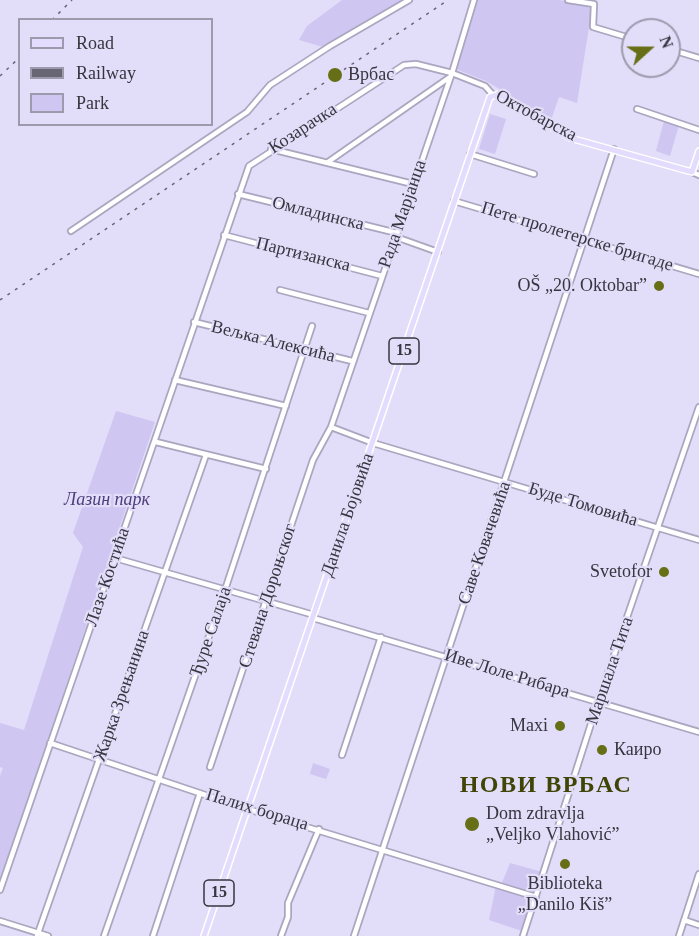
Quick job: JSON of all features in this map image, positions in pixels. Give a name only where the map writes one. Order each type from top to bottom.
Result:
[{"type":"main road","name":"Октобарска","points":[[493,95],[502,96],[565,136],[692,172]]},
{"type":"main road","name":"Данила Бојовића","points":[[204,936],[487,103],[493,95]]},
{"type":"main road","points":[[692,172],[699,151]]},
{"type":"street","points":[[71,231],[247,112],[270,86],[330,46],[409,0]]},
{"type":"street","name":"Рада Марјанца","points":[[331,427],[451,75],[474,0]]},
{"type":"street","points":[[568,0],[594,4],[593,27],[621,35]]},
{"type":"street","points":[[681,53],[699,58]]},
{"type":"street","name":"Козарачка","points":[[252,162],[400,66],[416,64],[451,75]]},
{"type":"street","points":[[328,162],[451,75]]},
{"type":"street","name":"Октобарска","points":[[451,75],[485,86],[493,95]]},
{"type":"street","points":[[637,109],[699,130]]},
{"type":"street","points":[[271,149],[413,184]]},
{"type":"street","name":"Саве Ковачевића","points":[[354,936],[614,150]]},
{"type":"street","points":[[470,154],[534,174]]},
{"type":"street","name":"Лазе Костића","points":[[0,890],[156,442],[238,194],[252,162]]},
{"type":"street","points":[[692,172],[699,175]]},
{"type":"street","name":"Омладинска","points":[[238,194],[396,235],[438,252]]},
{"type":"street","name":"Пете пролетерске бригаде","points":[[454,201],[699,274]]},
{"type":"street","name":"Партизанска","points":[[224,235],[382,276]]},
{"type":"street","points":[[280,290],[369,313]]},
{"type":"street","name":"Вељка Алексића","points":[[194,322],[352,361]]},
{"type":"street","name":"Ђуре Салаја","points":[[104,936],[225,591],[312,326]]},
{"type":"street","points":[[175,380],[286,406]]},
{"type":"street","name":"Маршала Тита","points":[[523,936],[598,702],[699,407]]},
{"type":"street","name":"Буде Томовића","points":[[331,427],[373,443],[699,540]]},
{"type":"street","name":"Стевана Дороњског","points":[[210,767],[313,460],[331,427]]},
{"type":"street","points":[[156,442],[266,470]]},
{"type":"street","name":"Жарка Зрењанина","points":[[38,935],[206,455]]},
{"type":"street","name":"Иве Лоле Рибара","points":[[115,558],[225,591],[267,600],[381,637],[699,732]]},
{"type":"street","points":[[342,755],[381,637]]},
{"type":"street","name":"Палих бораца","points":[[50,744],[248,809],[536,897]]},
{"type":"street","points":[[153,936],[200,793]]},
{"type":"street","points":[[281,936],[288,917],[288,903],[319,829]]},
{"type":"street","points":[[679,936],[699,874]]},
{"type":"street","points":[[684,920],[699,925]]},
{"type":"street","points":[[0,921],[38,935],[48,936]]},
{"type":"green space","points":[[342,0],[409,0],[327,48],[299,40],[307,26]]},
{"type":"green space","points":[[478,0],[559,0],[590,5],[592,8],[577,103],[559,97],[551,120],[486,81],[456,69]]},
{"type":"green space","points":[[490,114],[506,119],[495,154],[479,149]]},
{"type":"green space","points":[[664,121],[679,125],[670,156],[656,151]]},
{"type":"green space","name":"Лазин парк","points":[[116,411],[155,422],[0,882],[0,776],[3,768],[0,767],[0,723],[24,730],[83,547],[73,533]]},
{"type":"green space","points":[[313,763],[330,769],[326,779],[310,774]]},
{"type":"green space","points":[[510,863],[542,872],[535,894],[502,883]]},
{"type":"green space","points":[[496,886],[533,897],[522,931],[489,920]]},
{"type":"railway","points":[[54,18],[72,0]]},
{"type":"railway","points":[[0,300],[448,0]]},
{"type":"railway","points":[[0,76],[18,59]]},
{"type":"place","name":"Врбас","points":[[335,75]]},
{"type":"place","name":"OŠ „20. Oktobar”","points":[[659,286]]},
{"type":"place","name":"Svetofor","points":[[664,572]]},
{"type":"place","name":"Maxi","points":[[560,726]]},
{"type":"place","name":"Каиро","points":[[602,750]]},
{"type":"place","name":"Dom zdravlja „Veljko Vlahović”","points":[[472,824]]},
{"type":"place","name":"Biblioteka „Danilo Kiš”","points":[[565,864]]},
{"type":"district","name":"НОВИ ВРБАС","points":[[546,786]]}]
